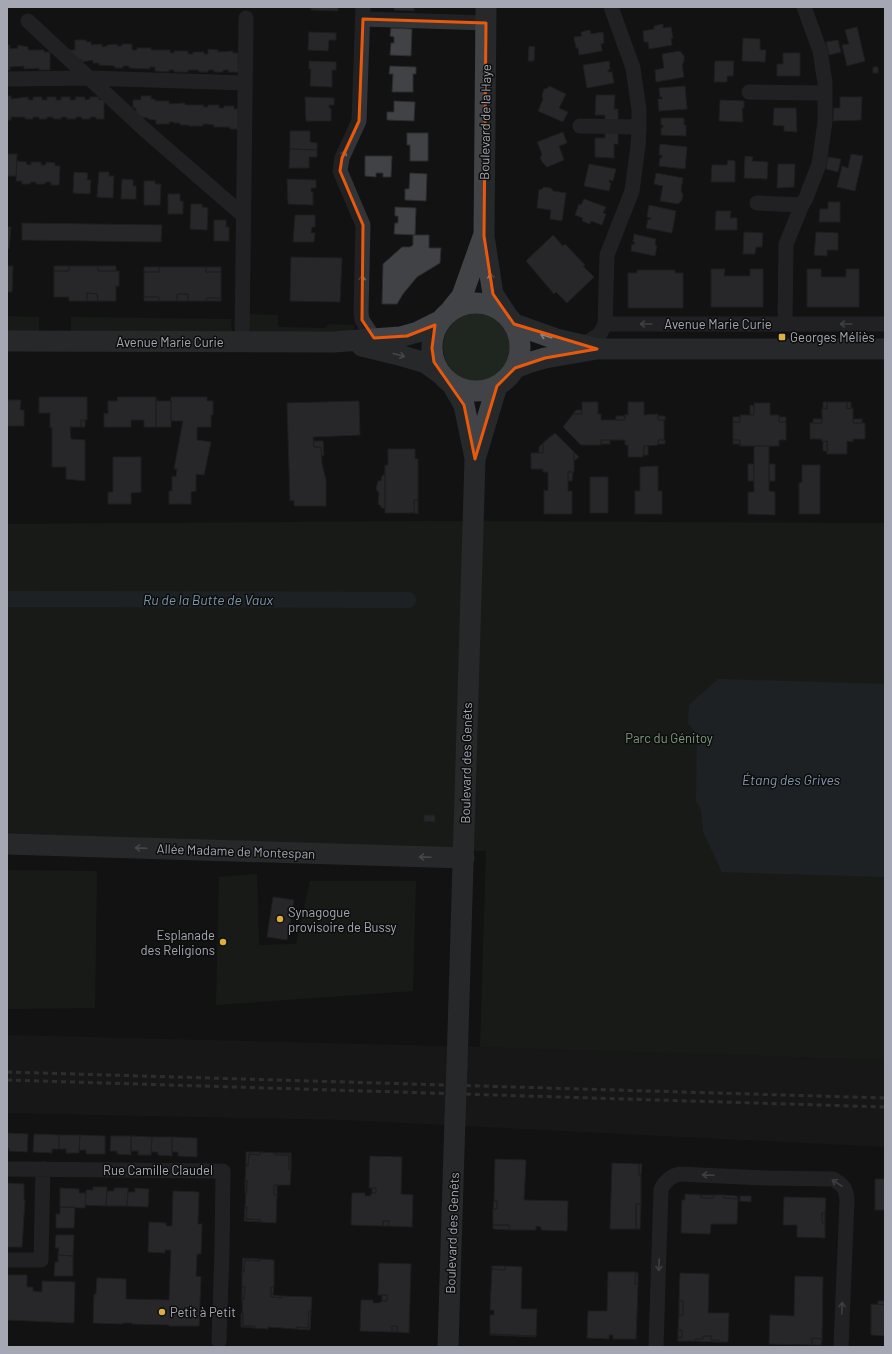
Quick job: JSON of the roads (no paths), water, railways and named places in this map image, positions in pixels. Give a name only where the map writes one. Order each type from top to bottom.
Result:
[{"type":"street","points":[[605,324],[607,255],[632,191],[639,127],[639,110],[633,68],[611,7]]},
{"type":"street","points":[[785,324],[786,244],[819,164],[825,122],[825,83],[820,51],[804,7]]},
{"type":"street","points":[[374,338],[362,320],[361,313],[363,225],[340,171],[342,158],[359,121],[363,13],[486,15]]},
{"type":"street","name":"Boulevard de la Haye","points":[[486,15],[484,236],[493,294],[510,319]]},
{"type":"street","points":[[242,342],[246,18]]},
{"type":"street","points":[[28,20],[145,130],[244,216]]},
{"type":"street","points":[[7,79],[89,78],[245,83]]},
{"type":"street","points":[[749,92],[825,93]]},
{"type":"street","points":[[580,126],[639,127]]},
{"type":"street","points":[[757,203],[802,205]]},
{"type":"street","name":"Boulevard de la Haye","points":[[445,316],[462,296],[484,236]]},
{"type":"street","points":[[479,303],[493,306],[510,319],[520,339],[520,354],[515,368],[507,379],[496,386],[486,390],[474,391],[463,389],[447,379],[434,362],[432,348],[434,334],[445,316],[464,305],[479,303]]},
{"type":"street","name":"Avenue Marie Curie","points":[[7,341],[333,342],[407,336],[430,327],[445,316]]},
{"type":"street","name":"Avenue Marie Curie","points":[[510,319],[556,339],[590,347],[885,349]]},
{"type":"street","name":"Avenue Marie Curie","points":[[515,368],[545,358],[590,347],[600,334],[605,324],[885,324]]},
{"type":"street","name":"Avenue Marie Curie","points":[[333,342],[367,347],[426,363],[447,379]]},
{"type":"street","name":"Boulevard des Genêts","points":[[447,379],[464,405],[475,459],[448,1347]]},
{"type":"street","name":"Boulevard des Genêts","points":[[475,459],[496,386]]},
{"type":"street","name":"Allée Madame de Montespan","points":[[7,844],[464,858]]},
{"type":"street","name":"Rue Camille Claudel","points":[[7,1169],[223,1171],[219,1341]]},
{"type":"street","points":[[7,1260],[41,1260],[43,1169]]},
{"type":"street","points":[[656,1347],[661,1189],[664,1183],[673,1176],[679,1174],[833,1179],[840,1183],[846,1190],[841,1347]]},
{"type":"water","name":"Étang des Grives","points":[[718,679],[885,684],[885,877],[722,872],[703,832],[701,810],[696,801],[697,735],[688,723],[689,705]]},
{"type":"waterway","name":"Ru de la Butte de Vaux","points":[[7,599],[408,600]]},
{"type":"railway","points":[[7,1072],[885,1098]]},
{"type":"railway","points":[[7,1080],[885,1107]]},
{"type":"place","name":"Georges Méliès","points":[[782,337]]},
{"type":"place","name":"Synagogue provisoire de Bussy","points":[[280,919]]},
{"type":"place","name":"Esplanade des Religions","points":[[223,942]]},
{"type":"place","name":"Petit à Petit","points":[[162,1312]]},
{"type":"park label","name":"Parc du Génitoy","points":[[669,738]]}]
